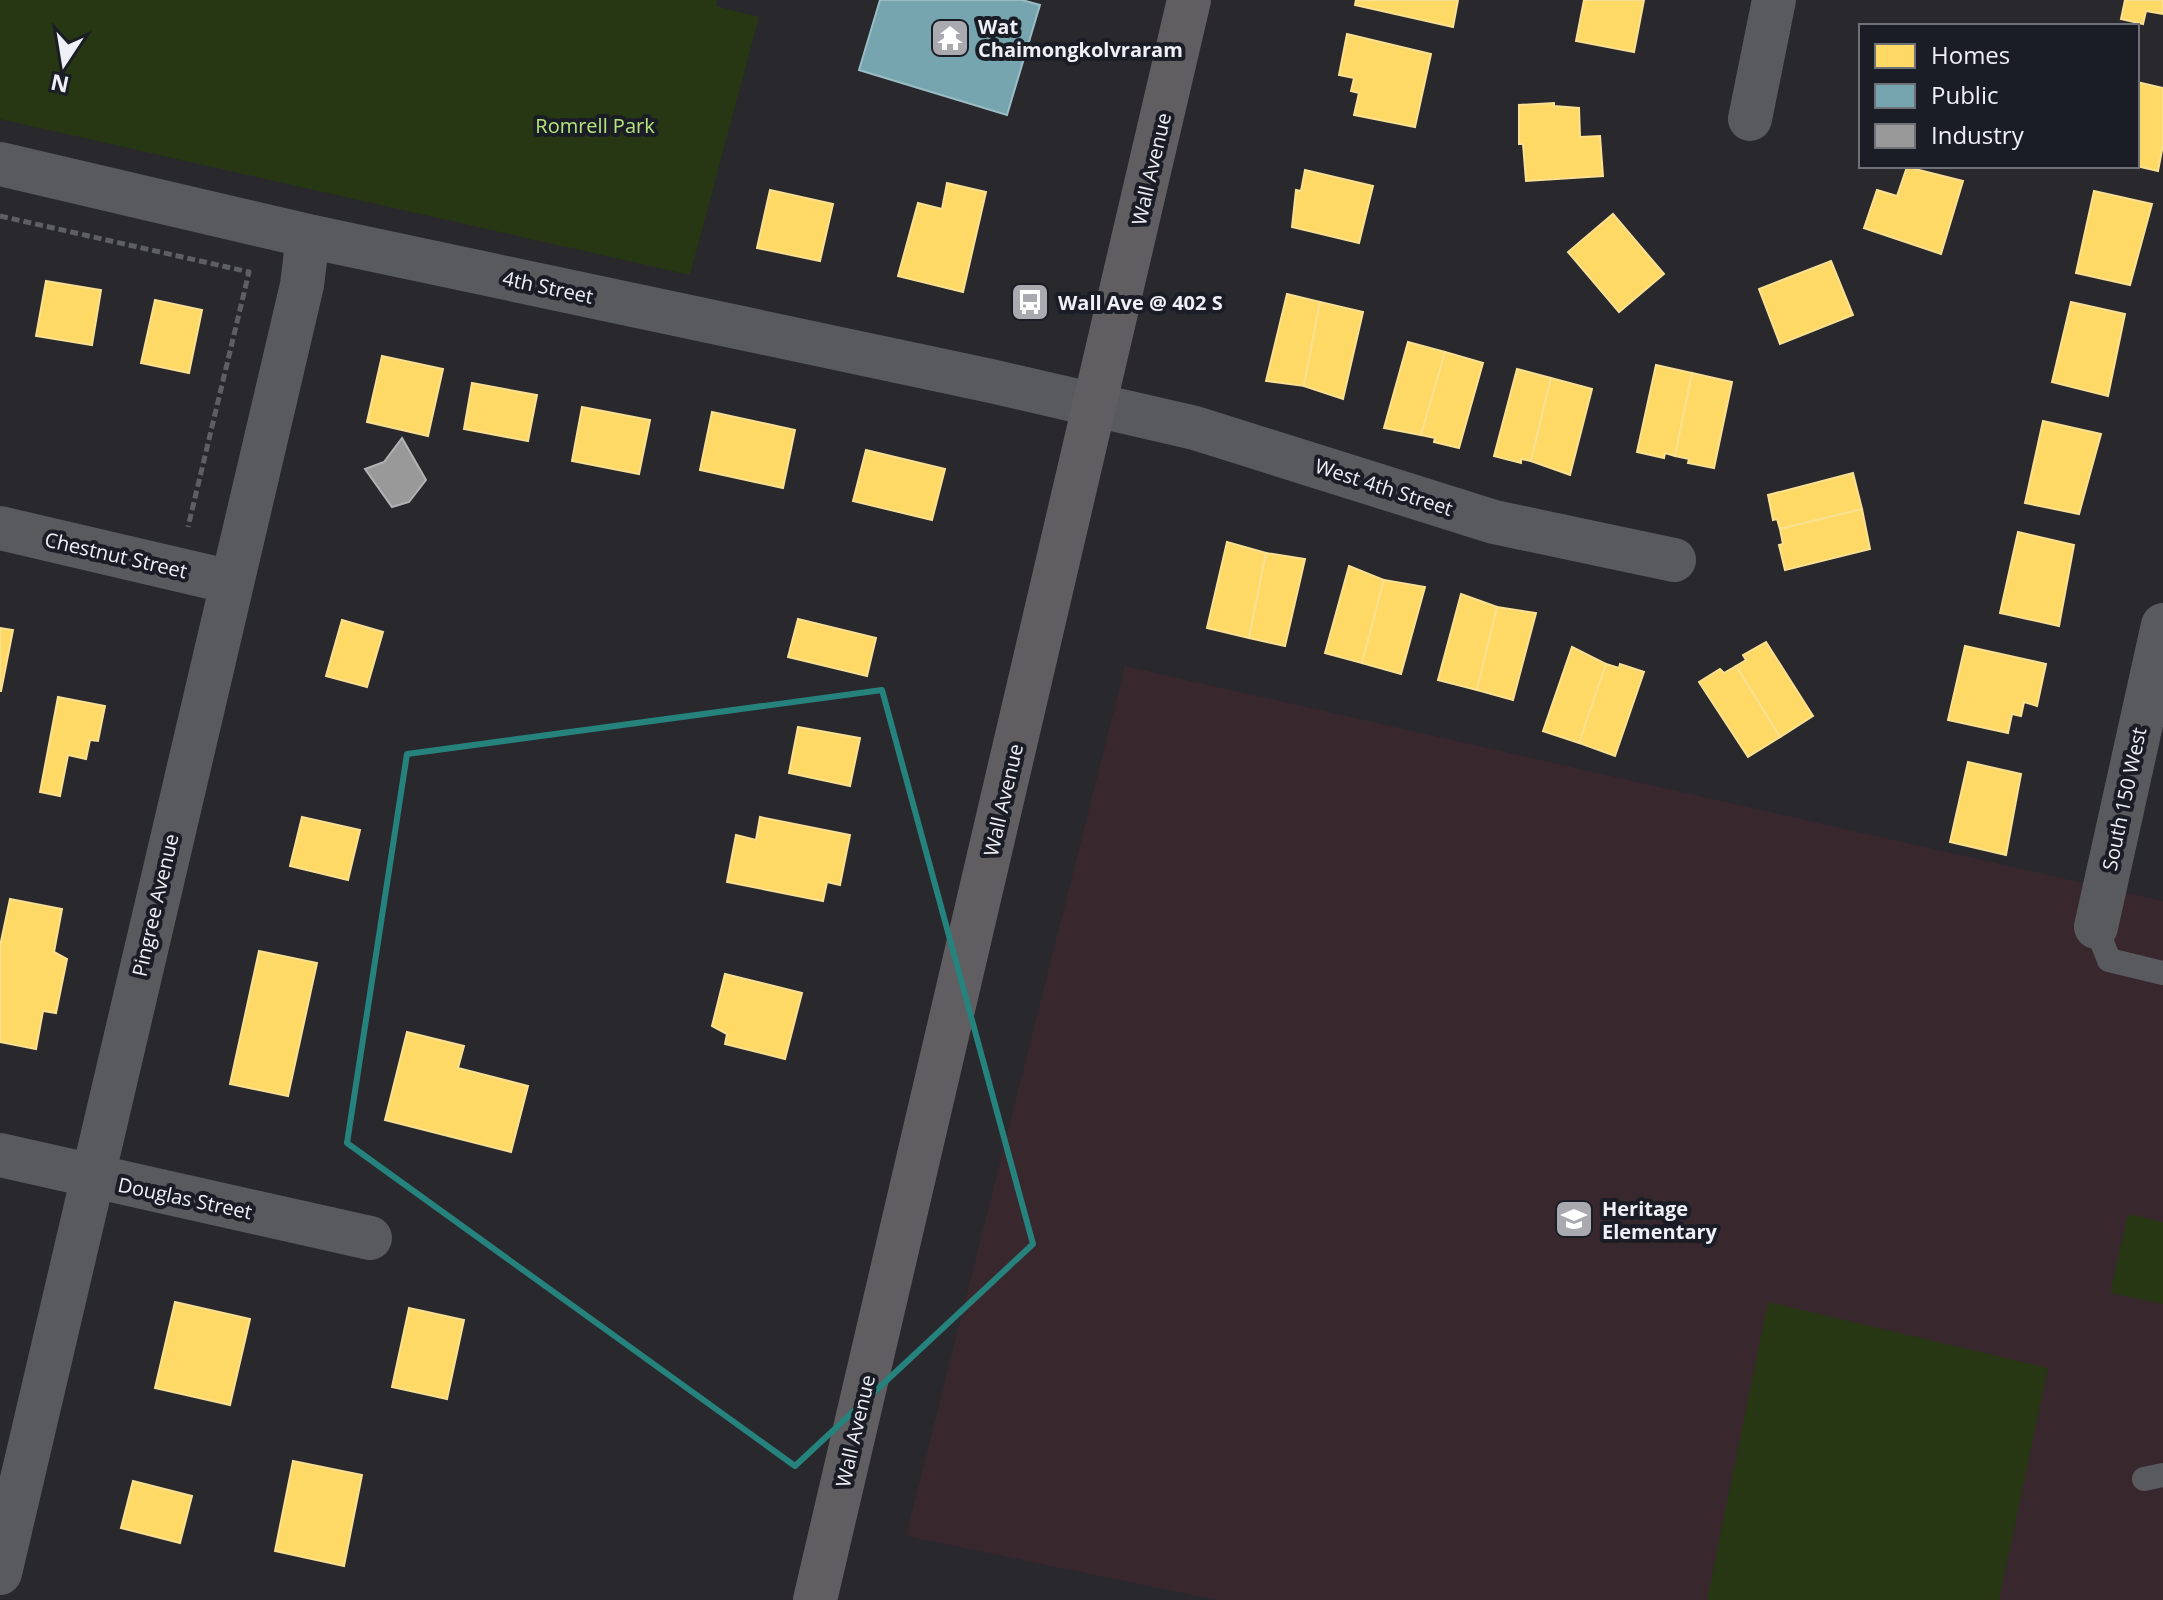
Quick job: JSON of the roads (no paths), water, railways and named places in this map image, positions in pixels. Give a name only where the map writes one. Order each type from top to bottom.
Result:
[{"type":"main road","name":"Wall Avenue","points":[[815,1600],[1189,0]]},
{"type":"street","points":[[1750,119],[1774,0]]},
{"type":"street","name":"4th Street","points":[[0,164],[308,236],[1096,405]]},
{"type":"street","name":"Pingree Avenue","points":[[0,1573],[90,1178],[302,285],[308,236]]},
{"type":"street","name":"West 4th Street","points":[[1096,405],[1214,433],[1494,522],[1674,560]]},
{"type":"street","name":"Chestnut Street","points":[[0,528],[231,582]]},
{"type":"street","name":"South 150 West","points":[[2096,927],[2163,625]]},
{"type":"street","name":"Douglas Street","points":[[0,1155],[90,1178],[370,1238]]},
{"type":"lane","points":[[2096,927],[2109,960],[2163,973]]},
{"type":"place","name":"Wat Chaimongkolvraram","points":[[950,38]]},
{"type":"place","name":"Wall Ave @ 402 S","points":[[1030,302]]},
{"type":"place","name":"Heritage Elementary","points":[[1574,1219]]},
{"type":"park label","name":"Romrell Park","points":[[595,125]]}]
